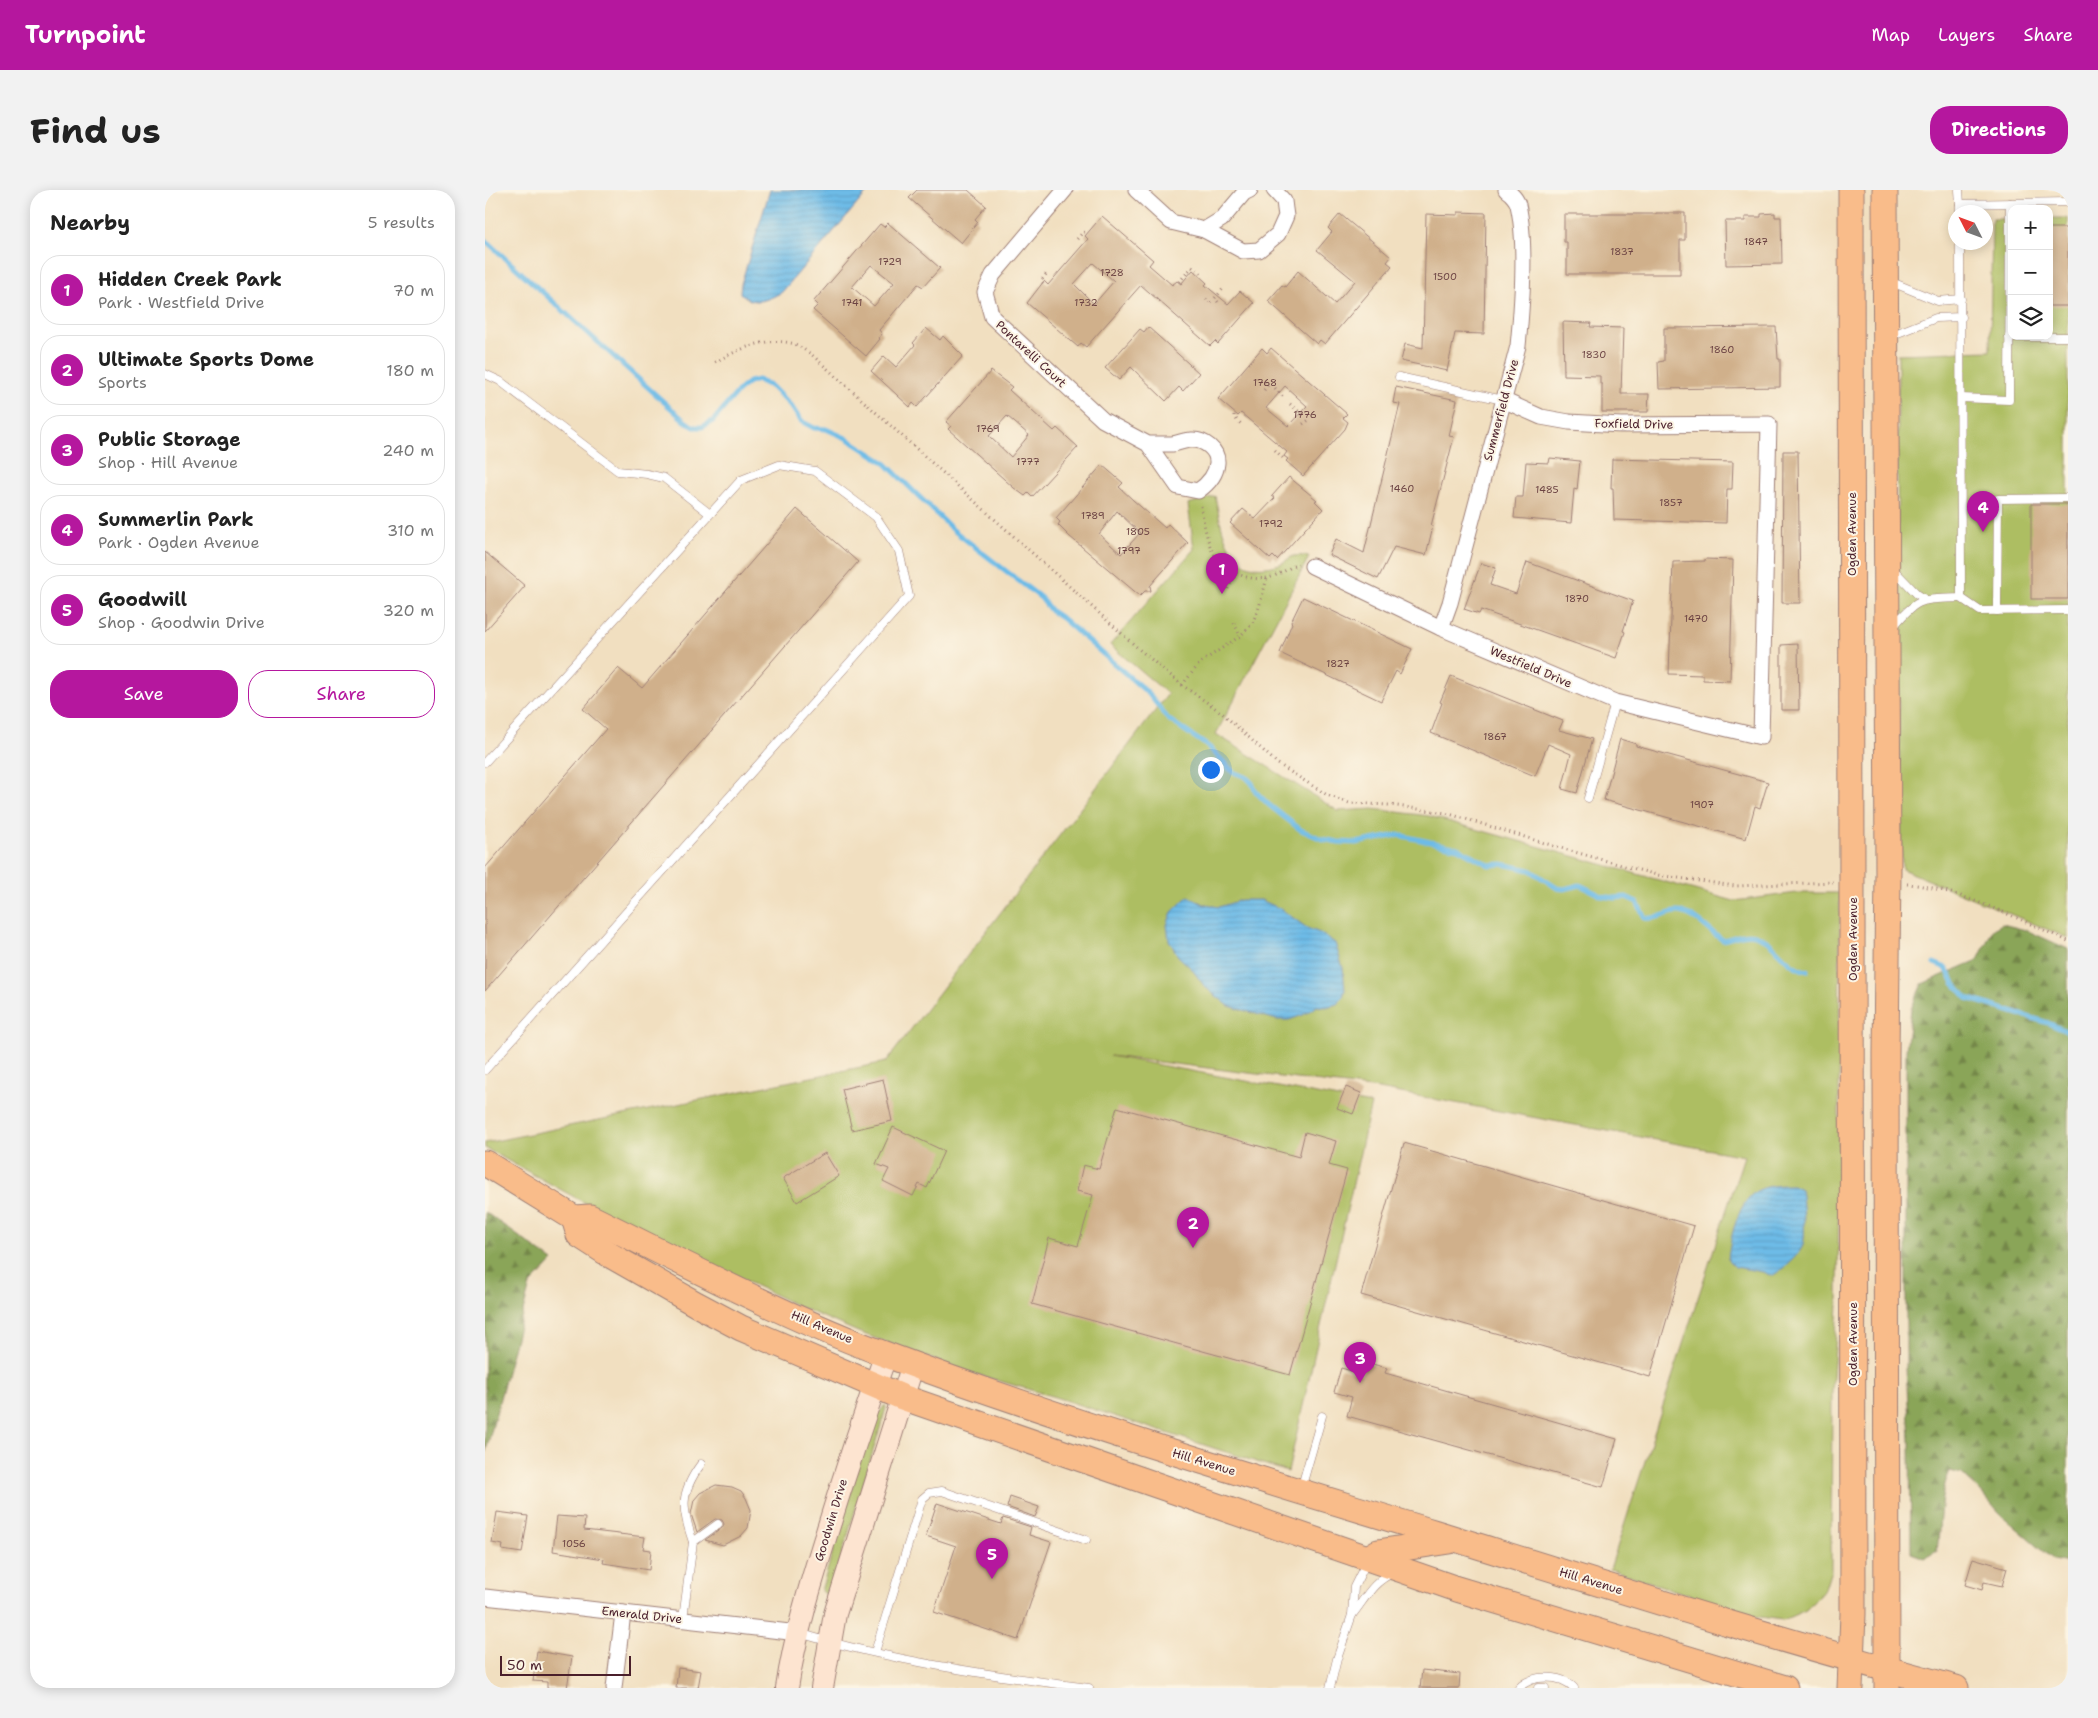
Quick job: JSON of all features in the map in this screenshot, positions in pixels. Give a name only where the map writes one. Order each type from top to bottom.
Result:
[{"type":"main road","name":"Ogden Avenue","points":[[1850,1688],[1852,1660],[1851,190]]},
{"type":"main road","points":[[1885,190],[1887,562],[1887,1679]]},
{"type":"main road","name":"Hill Avenue","points":[[485,1163],[573,1218],[590,1217],[758,1299],[913,1364],[1069,1419],[1852,1660],[1887,1679],[1956,1688]]},
{"type":"main road","name":"Hill Avenue","points":[[573,1218],[579,1235],[696,1304],[741,1328],[902,1397],[1403,1570],[1785,1688]]},
{"type":"main road","points":[[1368,1558],[1378,1552],[1459,1540]]},
{"type":"street","name":"Pontarelli Court","points":[[1065,190],[993,275],[985,292],[992,317],[1103,420],[1148,444],[1178,487],[1198,491],[1208,484],[1215,472],[1217,460],[1215,453],[1206,443],[1193,439],[1174,444],[1148,444]]},
{"type":"street","points":[[1136,190],[1171,222],[1205,230],[1243,251],[1259,250],[1278,234],[1286,216],[1284,201],[1274,190]]},
{"type":"street","points":[[1205,230],[1222,219],[1244,193],[1250,190]]},
{"type":"street","name":"Summerfield Drive","points":[[1441,628],[1451,603],[1518,346],[1522,303],[1521,240],[1518,203],[1510,191]]},
{"type":"street","name":"Foxfield Drive","points":[[1503,400],[1541,417],[1569,422],[1621,425],[1769,424],[1761,737]]},
{"type":"street","name":"Westfield Drive","points":[[1312,566],[1441,628],[1615,702],[1761,737]]},
{"type":"street","name":"Goodwin Drive","points":[[787,1688],[791,1661],[820,1554],[886,1354]]},
{"type":"street","points":[[822,1688],[835,1614],[913,1364]]},
{"type":"street","name":"Emerald Drive","points":[[485,1597],[798,1633]]},
{"type":"street","points":[[614,1688],[623,1612]]},
{"type":"lane","points":[[1959,190],[1960,205]]},
{"type":"lane","points":[[1990,205],[2068,202]]},
{"type":"lane","points":[[2009,295],[2010,203]]},
{"type":"lane","points":[[1960,250],[1962,317],[1961,598]]},
{"type":"lane","points":[[1885,279],[1938,301],[1961,300]]},
{"type":"lane","points":[[1886,338],[1936,318],[1962,317]]},
{"type":"lane","points":[[2053,337],[2068,337]]},
{"type":"lane","points":[[1961,398],[2009,400],[2009,340]]},
{"type":"lane","points":[[485,374],[500,380],[619,471],[664,478],[711,514]]},
{"type":"lane","points":[[1399,377],[1503,400]]},
{"type":"lane","points":[[485,762],[741,480],[779,465],[815,471],[876,517],[899,551],[909,596],[485,1070]]},
{"type":"lane","points":[[1997,611],[1998,499],[2068,498]]},
{"type":"lane","points":[[1887,562],[1917,594],[1926,600]]},
{"type":"lane","points":[[1887,634],[1906,611],[1915,604],[1926,600],[1961,598],[1980,611],[2068,610]]},
{"type":"lane","points":[[1588,798],[1615,702]]},
{"type":"lane","points":[[1301,1491],[1322,1416]]},
{"type":"lane","points":[[683,1619],[693,1542],[684,1516],[685,1496],[693,1476],[701,1464]]},
{"type":"lane","points":[[875,1652],[922,1499],[929,1493],[942,1491],[1086,1540]]},
{"type":"lane","points":[[693,1542],[718,1524]]},
{"type":"lane","points":[[1330,1688],[1337,1659],[1352,1615],[1355,1587],[1368,1558]]},
{"type":"lane","points":[[1352,1615],[1369,1590],[1383,1577],[1403,1570]]},
{"type":"lane","points":[[798,1633],[830,1642],[950,1667],[1089,1688]]},
{"type":"lane","points":[[1519,1688],[1531,1679],[1546,1677],[1560,1680],[1574,1688]]},
{"type":"lane","points":[[1538,1688],[1545,1688]]},
{"type":"path","points":[[1077,239],[1083,232],[1087,233]]},
{"type":"path","points":[[1179,282],[1192,267],[1202,274]]},
{"type":"path","points":[[1043,284],[1042,279],[1047,273]]},
{"type":"path","points":[[1218,302],[1215,298],[1223,289]]},
{"type":"path","points":[[1206,299],[1210,306]]},
{"type":"path","points":[[715,362],[741,348],[770,342],[792,343],[811,354],[1140,650],[1182,685],[1222,713],[1279,764],[1327,795],[1349,803],[1391,804],[1446,812],[1564,849],[1657,875],[1735,886],[1834,882]]},
{"type":"path","points":[[1264,390],[1268,385],[1265,382]]},
{"type":"path","points":[[1275,388],[1284,398]]},
{"type":"path","points":[[1290,404],[1302,414],[1305,414]]},
{"type":"path","points":[[1234,415],[1243,425]]},
{"type":"path","points":[[1303,424],[1309,420]]},
{"type":"path","points":[[1275,450],[1285,457]]},
{"type":"path","points":[[1200,500],[1209,545],[1217,558],[1230,571],[1245,577],[1267,578],[1299,564],[1312,566]]},
{"type":"path","points":[[1228,589],[1235,573]]},
{"type":"path","points":[[1182,685],[1201,663],[1240,636],[1251,625],[1258,611],[1267,578]]},
{"type":"path","points":[[1234,623],[1240,636]]},
{"type":"path","points":[[1905,884],[1928,886],[2007,914],[2068,941]]},
{"type":"green space","points":[[2053,218],[2068,218],[2068,938],[1902,869],[1897,636],[1898,354],[1990,351],[1993,219],[2008,219],[2008,340],[2053,340]]},
{"type":"green space","points":[[1215,496],[1221,523],[1230,548],[1237,558],[1247,565],[1260,567],[1279,564],[1294,556],[1309,557],[1216,734],[1338,811],[1373,809],[1429,816],[1734,901],[1797,893],[1840,893],[1838,1305],[1832,1391],[1831,1570],[1825,1589],[1806,1610],[1783,1620],[1753,1616],[1610,1569],[1744,1156],[1379,1089],[1110,1056],[1371,1104],[1288,1472],[1055,1397],[965,1371],[858,1332],[800,1307],[596,1209],[485,1148],[485,1143],[886,1062],[1168,694],[1110,645],[1194,549],[1188,504]]},
{"type":"green space","points":[[2002,924],[2026,930],[2068,949],[2068,1563],[2054,1560],[1999,1513],[1962,1474],[1950,1471],[1943,1490],[1937,1551],[1925,1558],[1911,1553],[1910,1440],[1906,1368],[1906,1051],[1911,1009],[1922,984],[1978,960],[1993,929]]},
{"type":"green space","points":[[485,1212],[553,1261],[530,1285],[485,1455]]},
{"type":"green space","points":[[885,1405],[886,1408],[831,1591],[825,1594],[821,1591],[869,1431],[875,1418]]},
{"type":"water","points":[[770,190],[869,190],[782,292],[766,300],[755,301],[740,293],[741,284]]},
{"type":"water","points":[[1188,896],[1203,904],[1219,907],[1241,900],[1261,900],[1281,909],[1307,928],[1320,933],[1335,943],[1343,968],[1345,990],[1343,997],[1337,1004],[1326,1007],[1317,1006],[1303,1015],[1289,1020],[1277,1020],[1229,1006],[1205,987],[1191,968],[1178,956],[1169,940],[1167,925],[1172,912]]},
{"type":"water","points":[[1793,1185],[1801,1189],[1803,1209],[1804,1240],[1798,1254],[1772,1276],[1763,1272],[1735,1267],[1728,1260],[1729,1252],[1735,1223],[1743,1205],[1755,1192],[1763,1188]]},
{"type":"building","points":[[917,190],[968,190],[986,206],[975,219],[978,222],[961,243],[909,198]]},
{"type":"building","points":[[1458,212],[1486,213],[1484,334],[1455,333],[1447,371],[1401,361],[1405,344],[1423,348],[1426,214],[1458,215]]},
{"type":"building","points":[[1685,213],[1685,240],[1680,240],[1680,274],[1567,274],[1567,242],[1564,242],[1564,214]]},
{"type":"building","points":[[1775,213],[1775,217],[1781,217],[1782,264],[1726,265],[1725,221],[1745,221],[1745,217],[1761,217],[1761,214]]},
{"type":"building","points":[[1340,214],[1391,257],[1387,262],[1392,266],[1325,344],[1320,340],[1317,344],[1268,301],[1282,285],[1285,287],[1298,271],[1335,304],[1355,281],[1317,250],[1332,232],[1328,228]]},
{"type":"building","points":[[1102,216],[1153,260],[1149,265],[1172,285],[1177,281],[1181,284],[1193,270],[1207,283],[1205,285],[1228,304],[1240,291],[1254,303],[1218,344],[1215,341],[1210,346],[1141,285],[1086,347],[1081,343],[1078,347],[1027,303],[1044,281],[1048,285],[1088,239],[1085,236]],"holes":[[[1093,263],[1114,281],[1094,304],[1074,284]]]},
{"type":"building","points":[[888,223],[940,268],[923,287],[918,284],[879,330],[882,334],[880,339],[866,356],[813,310],[818,305],[814,301],[880,224],[884,227]],"holes":[[[871,265],[894,283],[874,306],[852,287]]]},
{"type":"building","points":[[2053,228],[2068,228],[2068,306],[2053,306]]},
{"type":"building","points":[[1563,322],[1591,323],[1590,327],[1623,328],[1621,394],[1649,394],[1648,412],[1602,412],[1602,384],[1600,384],[1600,376],[1564,375]]},
{"type":"building","points":[[1148,327],[1199,373],[1183,391],[1179,387],[1166,401],[1131,367],[1119,380],[1105,368],[1140,329],[1144,332]]},
{"type":"building","points":[[1776,327],[1778,359],[1780,359],[1780,387],[1659,389],[1658,362],[1664,361],[1664,328]]},
{"type":"building","points":[[926,328],[940,340],[943,336],[963,356],[917,407],[913,403],[910,407],[871,371],[884,356],[896,367],[915,345],[913,343]]},
{"type":"building","points":[[1262,348],[1267,353],[1271,348],[1347,414],[1343,418],[1348,422],[1345,429],[1303,476],[1286,461],[1288,459],[1284,456],[1287,452],[1241,413],[1238,416],[1218,399]],"holes":[[[1285,386],[1307,406],[1288,426],[1266,408]]]},
{"type":"building","points":[[991,371],[1012,387],[1009,390],[1054,431],[1057,428],[1078,447],[1032,497],[1028,493],[1025,496],[948,429],[951,426],[946,422]],"holes":[[[1007,416],[1029,435],[1011,457],[989,436]]]},
{"type":"building","points":[[1396,387],[1457,400],[1449,436],[1454,437],[1431,526],[1433,526],[1426,555],[1394,547],[1378,579],[1329,555],[1336,539],[1364,553],[1400,404],[1393,403]]},
{"type":"building","points":[[1783,451],[1798,451],[1800,603],[1782,603]]},
{"type":"building","points":[[1550,458],[1580,461],[1577,490],[1574,489],[1571,523],[1514,518],[1516,497],[1523,497],[1526,462],[1549,463]]},
{"type":"building","points":[[1612,459],[1733,462],[1732,489],[1727,489],[1726,523],[1614,520],[1613,488],[1611,488]]},
{"type":"building","points":[[1102,465],[1123,483],[1119,487],[1133,500],[1165,528],[1168,524],[1188,543],[1150,586],[1151,591],[1145,591],[1140,596],[1069,536],[1058,525],[1060,522],[1056,518]],"holes":[[[1117,511],[1140,533],[1121,554],[1099,534]]]},
{"type":"building","points":[[1289,477],[1317,500],[1315,501],[1323,509],[1277,560],[1273,556],[1270,559],[1230,523],[1243,509],[1255,519],[1275,498],[1272,496]]},
{"type":"building","points":[[2031,504],[2068,504],[2068,599],[2031,599]]},
{"type":"building","points":[[797,509],[858,562],[485,991],[485,868],[606,729],[583,709],[618,668],[642,688]]},
{"type":"building","points":[[485,552],[525,586],[485,631]]},
{"type":"building","points":[[1705,559],[1733,560],[1730,681],[1703,680],[1703,675],[1669,674],[1673,562],[1705,561]]},
{"type":"building","points":[[1527,562],[1633,601],[1616,658],[1481,610],[1479,614],[1464,609],[1481,563],[1496,568],[1490,585],[1516,594]]},
{"type":"building","points":[[1303,597],[1412,649],[1400,674],[1396,671],[1381,701],[1280,653],[1291,622]]},
{"type":"building","points":[[1798,644],[1799,710],[1781,710],[1781,645]]},
{"type":"building","points":[[1451,676],[1563,721],[1559,730],[1592,739],[1577,793],[1562,789],[1571,754],[1548,744],[1535,776],[1431,733],[1442,703],[1440,702]]},
{"type":"building","points":[[1620,739],[1636,744],[1636,746],[1768,782],[1760,808],[1755,806],[1746,839],[1604,800]]},
{"type":"building","points":[[883,1079],[892,1121],[852,1130],[842,1089]]},
{"type":"building","points":[[1346,1087],[1361,1093],[1353,1114],[1337,1108]]},
{"type":"building","points":[[1117,1107],[1299,1157],[1305,1132],[1336,1141],[1329,1165],[1347,1170],[1290,1375],[1032,1304],[1049,1238],[1078,1246],[1093,1195],[1077,1191],[1083,1165],[1099,1169]]},
{"type":"building","points":[[893,1127],[944,1151],[927,1188],[919,1184],[913,1196],[883,1181],[889,1169],[876,1164]]},
{"type":"building","points":[[1404,1143],[1694,1226],[1650,1377],[1361,1295]]},
{"type":"building","points":[[825,1153],[839,1176],[797,1202],[783,1178]]},
{"type":"building","points":[[1365,1362],[1387,1368],[1385,1373],[1617,1439],[1603,1487],[1347,1416],[1352,1397],[1334,1392],[1341,1368],[1362,1374]]},
{"type":"building","points":[[716,1485],[732,1487],[741,1491],[751,1510],[748,1528],[741,1536],[723,1545],[705,1540],[722,1528],[724,1524],[722,1520],[715,1519],[697,1532],[691,1514],[694,1500],[700,1493]]},
{"type":"building","points":[[1010,1497],[1039,1507],[1035,1517],[1007,1507]]},
{"type":"building","points":[[937,1503],[1001,1524],[1003,1518],[1031,1527],[1029,1535],[1051,1542],[1018,1640],[934,1612],[956,1546],[926,1536]]},
{"type":"building","points":[[497,1512],[528,1516],[522,1553],[502,1550],[503,1545],[492,1543]]},
{"type":"building","points":[[557,1516],[585,1518],[584,1530],[645,1537],[643,1549],[651,1550],[649,1570],[603,1563],[604,1559],[553,1551]]},
{"type":"building","points":[[1973,1558],[2007,1568],[2002,1586],[1984,1582],[1982,1590],[1965,1585]]},
{"type":"building","points":[[537,1651],[572,1657],[567,1688],[547,1688],[547,1682],[533,1681]]},
{"type":"building","points":[[678,1668],[701,1671],[698,1688],[676,1688]]},
{"type":"building","points":[[1422,1670],[1460,1674],[1459,1688],[1420,1688]]},
{"type":"waterway","points":[[485,240],[685,421],[694,427],[702,427],[713,421],[739,390],[749,382],[758,380],[772,387],[791,406],[801,421],[814,428],[826,429],[846,438],[884,462],[953,530],[1041,598],[1051,611],[1063,619],[1149,694],[1168,719],[1209,747],[1233,772],[1246,777],[1252,783],[1256,792],[1269,805],[1301,830],[1322,839],[1338,842],[1356,843],[1398,835],[1458,848],[1489,865],[1502,864],[1530,870],[1557,888],[1564,889],[1580,885],[1602,896],[1626,897],[1637,902],[1645,918],[1653,918],[1676,912],[1683,913],[1695,918],[1723,940],[1743,935],[1755,935],[1768,942],[1791,964],[1807,971]]},
{"type":"waterway","points":[[1934,963],[1946,968],[1954,983],[1967,998],[2048,1023],[2068,1032]]},
{"type":"place","name":"Summerlin Park","points":[[1983,532]]},
{"type":"place","name":"Hidden Creek Park","points":[[1222,594]]},
{"type":"place","name":"Ultimate Sports Dome","points":[[1193,1248]]},
{"type":"place","name":"Public Storage","points":[[1360,1383]]},
{"type":"place","name":"Goodwill","points":[[992,1579]]}]
